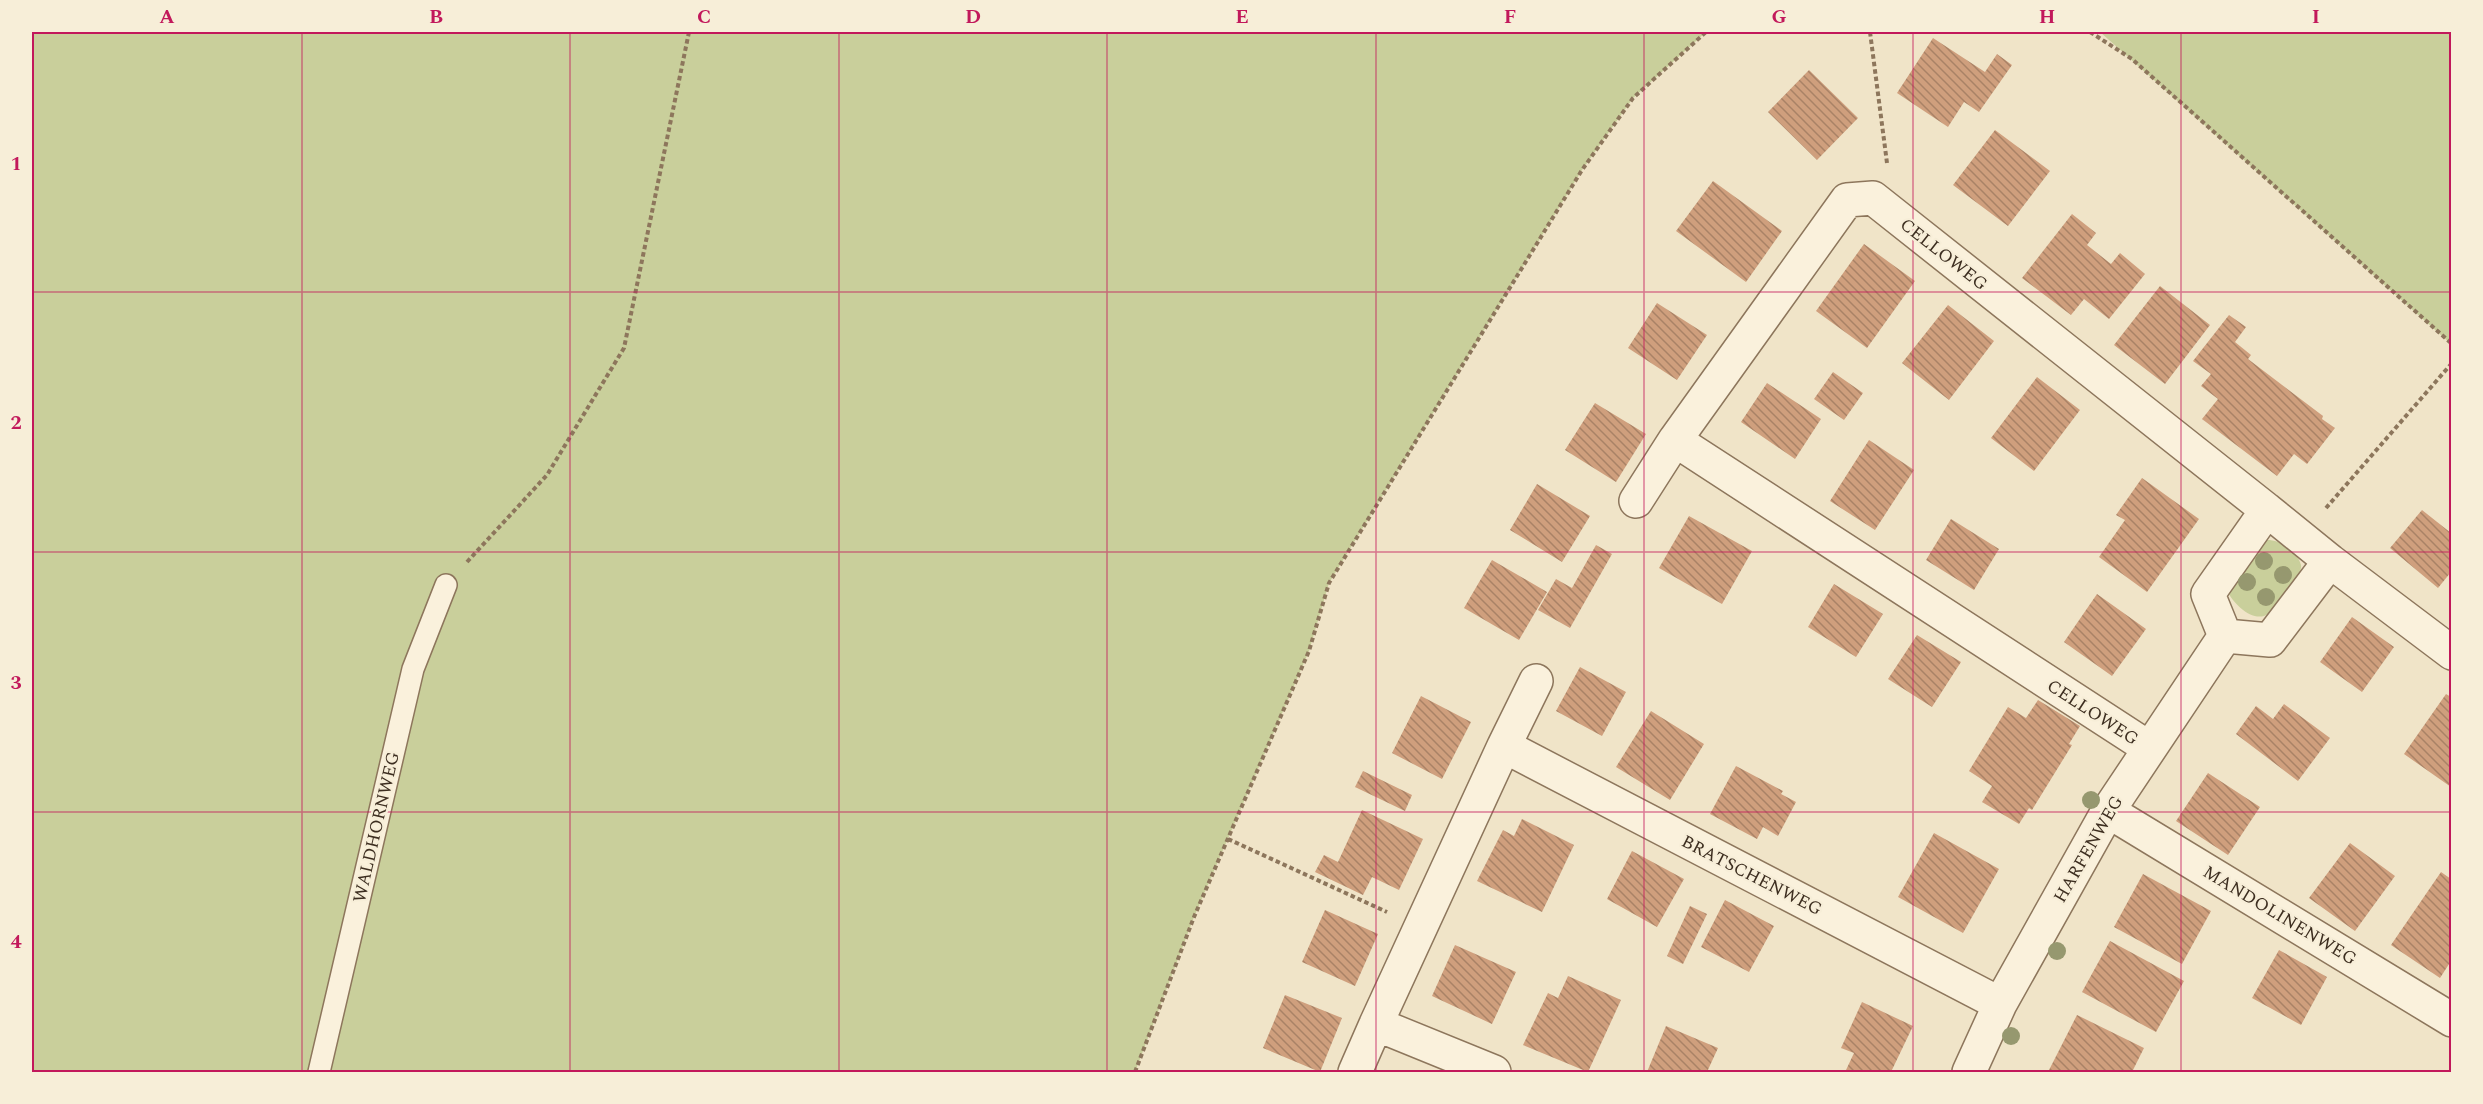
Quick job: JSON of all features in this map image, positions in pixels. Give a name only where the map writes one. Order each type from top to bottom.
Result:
[{"type":"street","name":"CELLOWEG","points":[[1636,501],[1675,440],[1847,200],[1873,198],[2267,510]]},
{"type":"street","name":"CELLOWEG","points":[[1675,440],[2149,748]]},
{"type":"street","points":[[2330,561],[2271,640],[2225,636],[2208,594],[2267,510],[2451,653]]},
{"type":"street","name":"HARFENWEG","points":[[1969,1072],[2000,1004],[2108,811],[2225,636]]},
{"type":"street","points":[[1355,1072],[1536,681]]},
{"type":"street","name":"BRATSCHENWEG","points":[[1504,746],[2000,1004]]},
{"type":"street","name":"MANDOLINENWEG","points":[[2108,811],[2451,1020]]},
{"type":"street","points":[[1376,1024],[1494,1072]]},
{"type":"lane","name":"WALDHORNWEG","points":[[319,1072],[412,669],[446,585]]},
{"type":"path","points":[[446,585],[547,475],[624,348],[689,32]]},
{"type":"path","points":[[1135,1072],[1194,917],[1309,651],[1329,583],[1582,170],[1633,99],[1706,32]]},
{"type":"path","points":[[1870,32],[1894,215]]},
{"type":"path","points":[[2090,32],[2132,59],[2451,344]]},
{"type":"path","points":[[2300,537],[2451,363]]},
{"type":"path","points":[[1228,839],[1421,927]]},
{"type":"path","points":[[32,1060],[32,1072]]},
{"type":"green space","points":[[32,32],[1706,32],[1633,98],[1582,170],[1329,583],[1309,651],[1194,917],[1135,1072],[32,1072]]},
{"type":"green space","points":[[2100,32],[2451,32],[2451,344]]},
{"type":"green space","points":[[2266,540],[2275,541],[2284,546],[2296,555],[2301,565],[2298,578],[2281,602],[2269,613],[2259,617],[2243,610],[2228,592],[2254,547]]},
{"type":"building","points":[[1933,38],[1985,72],[1997,54],[2012,65],[1979,112],[1964,102],[1948,127],[1897,93]]},
{"type":"building","points":[[1809,70],[1858,118],[1817,160],[1768,112]]},
{"type":"building","points":[[1995,130],[2050,171],[2008,226],[1953,185]]},
{"type":"building","points":[[1713,181],[1782,231],[1746,282],[1676,231]]},
{"type":"building","points":[[2072,214],[2096,233],[2087,245],[2111,264],[2120,253],[2145,274],[2109,319],[2084,299],[2071,315],[2022,278]]},
{"type":"building","points":[[1864,244],[1915,281],[1867,348],[1816,311]]},
{"type":"building","points":[[2160,286],[2210,325],[2165,384],[2114,345]]},
{"type":"building","points":[[1657,303],[1707,335],[1677,380],[1628,348]]},
{"type":"building","points":[[1948,305],[1994,341],[1949,400],[1902,363]]},
{"type":"building","points":[[2229,315],[2246,327],[2235,342],[2251,355],[2248,359],[2323,416],[2322,419],[2335,428],[2307,464],[2294,454],[2277,476],[2202,419],[2218,399],[2201,386],[2211,374],[2193,361]]},
{"type":"building","points":[[1833,372],[1863,393],[1844,420],[1814,399]]},
{"type":"building","points":[[2037,377],[2080,410],[2034,471],[1991,438]]},
{"type":"building","points":[[1767,383],[1821,419],[1795,459],[1741,422]]},
{"type":"building","points":[[1595,403],[1646,434],[1616,482],[1565,450]]},
{"type":"building","points":[[1869,440],[1914,470],[1875,530],[1830,501]]},
{"type":"building","points":[[2142,478],[2199,519],[2147,592],[2099,557],[2125,520],[2116,515]]},
{"type":"building","points":[[1537,484],[1590,516],[1562,562],[1510,530]]},
{"type":"building","points":[[2422,510],[2451,533],[2451,572],[2438,588],[2390,548]]},
{"type":"building","points":[[1689,516],[1752,551],[1722,604],[1659,568]]},
{"type":"building","points":[[1951,519],[1999,549],[1974,590],[1926,560]]},
{"type":"building","points":[[1596,545],[1612,554],[1570,628],[1538,610],[1556,579],[1572,588]]},
{"type":"building","points":[[1492,560],[1547,592],[1519,640],[1464,608]]},
{"type":"building","points":[[1834,584],[1883,614],[1856,657],[1808,627]]},
{"type":"building","points":[[2097,594],[2146,629],[2112,676],[2064,642]]},
{"type":"building","points":[[2352,617],[2394,647],[2362,692],[2320,662]]},
{"type":"building","points":[[1917,635],[1961,662],[1932,707],[1888,679]]},
{"type":"building","points":[[1580,667],[1626,692],[1602,736],[1556,711]]},
{"type":"building","points":[[2446,694],[2451,697],[2451,787],[2404,754]]},
{"type":"building","points":[[1421,696],[1471,722],[1442,779],[1392,753]]},
{"type":"building","points":[[2038,700],[2080,726],[2069,744],[2072,745],[2032,810],[2029,808],[2019,824],[1982,802],[1992,786],[1969,771],[2008,707],[2026,718]]},
{"type":"building","points":[[2284,704],[2330,738],[2298,781],[2236,734],[2256,706],[2273,719]]},
{"type":"building","points":[[1651,711],[1704,744],[1670,800],[1616,767]]},
{"type":"building","points":[[1736,766],[1783,791],[1781,794],[1796,802],[1778,836],[1763,827],[1757,839],[1710,814]]},
{"type":"building","points":[[1363,771],[1412,795],[1405,811],[1355,787]]},
{"type":"building","points":[[2208,773],[2260,807],[2228,855],[2176,821]]},
{"type":"building","points":[[1362,810],[1423,839],[1399,890],[1372,877],[1363,895],[1315,872],[1324,855],[1338,862]]},
{"type":"building","points":[[1522,819],[1574,845],[1542,912],[1477,881],[1503,830],[1514,836]]},
{"type":"building","points":[[1934,833],[1999,869],[1963,933],[1898,897]]},
{"type":"building","points":[[2350,843],[2395,876],[2355,931],[2309,898]]},
{"type":"building","points":[[1632,851],[1684,879],[1657,927],[1607,899]]},
{"type":"building","points":[[2441,872],[2451,879],[2451,961],[2440,978],[2391,945]]},
{"type":"building","points":[[2143,874],[2211,911],[2182,964],[2114,927]]},
{"type":"building","points":[[1725,900],[1774,926],[1749,972],[1701,947]]},
{"type":"building","points":[[1690,906],[1707,914],[1683,964],[1667,956]]},
{"type":"building","points":[[1325,910],[1378,934],[1355,986],[1302,962]]},
{"type":"building","points":[[2110,941],[2184,981],[2156,1032],[2082,992]]},
{"type":"building","points":[[1455,945],[1516,972],[1492,1024],[1432,996]]},
{"type":"building","points":[[2279,950],[2327,977],[2301,1025],[2252,998]]},
{"type":"building","points":[[1568,976],[1621,1000],[1588,1072],[1523,1045],[1548,993],[1558,998]]},
{"type":"building","points":[[1285,995],[1342,1018],[1320,1072],[1263,1048]]},
{"type":"building","points":[[1862,1002],[1913,1026],[1891,1072],[1846,1070],[1854,1053],[1841,1048]]},
{"type":"building","points":[[2077,1015],[2144,1048],[2132,1072],[2048,1072]]},
{"type":"building","points":[[1666,1026],[1718,1048],[1707,1072],[1647,1072]]}]
